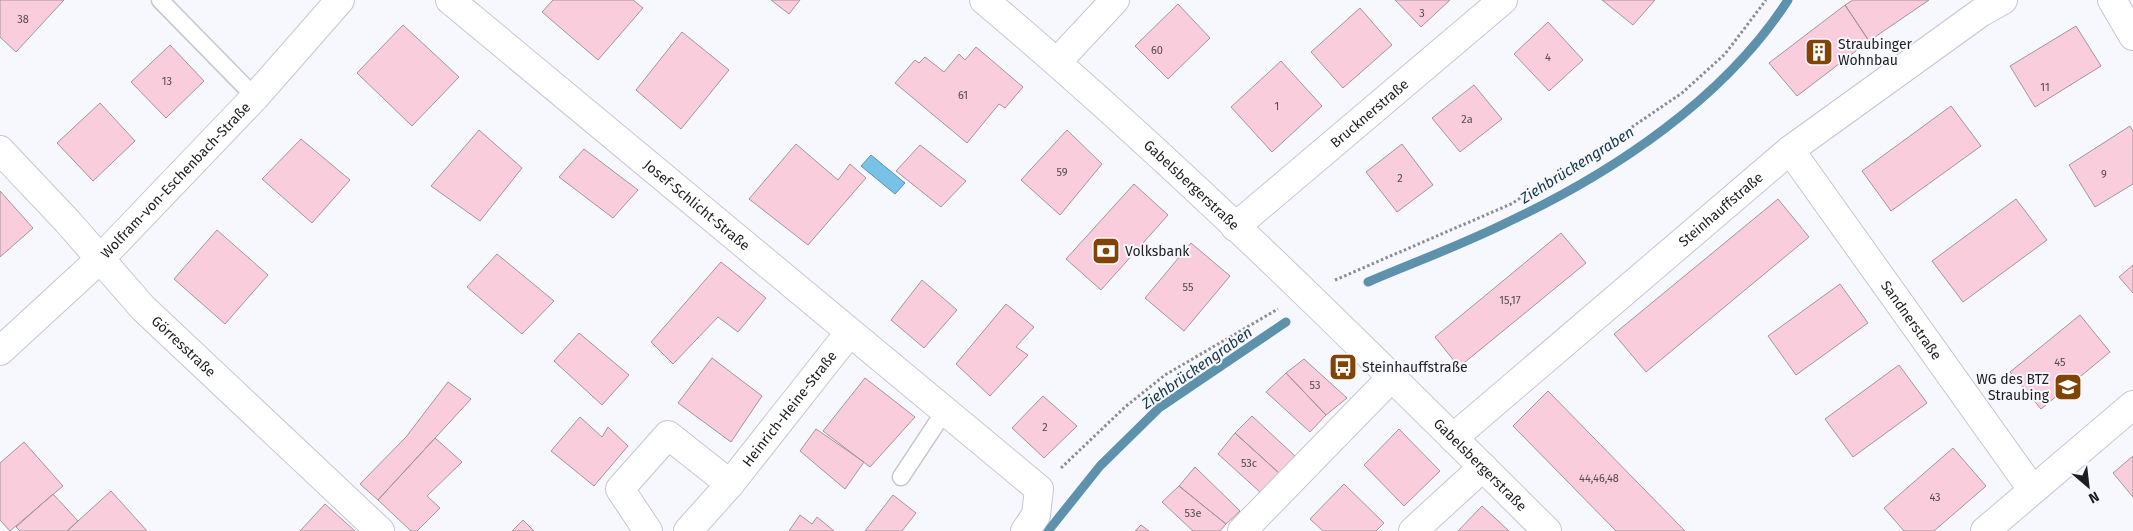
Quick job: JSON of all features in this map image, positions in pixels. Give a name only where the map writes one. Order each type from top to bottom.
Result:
[{"type":"street","name":"Wolfram-von-Eschenbach-Straße","points":[[0,351],[100,260],[255,97],[340,0]]},
{"type":"street","name":"Josef-Schlicht-Straße","points":[[450,0],[848,333],[1038,489]]},
{"type":"street","name":"Gabelsbergerstraße","points":[[984,0],[1058,62],[1235,227],[1547,531]]},
{"type":"street","points":[[1058,62],[1115,0]]},
{"type":"street","name":"Brucknerstraße","points":[[1235,227],[1504,0]]},
{"type":"street","name":"Steinhauffstraße","points":[[1453,438],[1790,150],[1980,13],[2003,0]]},
{"type":"street","points":[[2112,0],[2133,36]]},
{"type":"street","name":"Görresstraße","points":[[0,150],[68,222],[143,308],[380,531]]},
{"type":"street","name":"Sandnerstraße","points":[[1790,150],[2032,489]]},
{"type":"street","name":"Heinrich-Heine-Straße","points":[[688,531],[730,484],[848,333]]},
{"type":"street","points":[[1242,531],[1391,378]]},
{"type":"street","points":[[1985,531],[2032,489],[2133,405]]},
{"type":"street","points":[[648,531],[620,489],[668,435],[730,484]]},
{"type":"street","points":[[1413,531],[1483,467]]},
{"type":"street","points":[[1025,531],[1036,516],[1038,489]]},
{"type":"lane","points":[[160,0],[255,97]]},
{"type":"lane","points":[[901,477],[944,412]]},
{"type":"path","points":[[1038,489],[1125,407],[1165,375],[1304,294],[1511,204],[1610,142],[1682,93],[1725,54],[1766,0]]},
{"type":"water","points":[[871,155],[905,183],[895,194],[861,166]]},
{"type":"building","points":[[0,0],[64,0],[16,52],[0,37]]},
{"type":"building","points":[[553,0],[633,0],[643,8],[598,60],[542,12]]},
{"type":"building","points":[[771,0],[800,0],[789,14]]},
{"type":"building","points":[[1395,0],[1450,0],[1421,27]]},
{"type":"building","points":[[1602,0],[1655,0],[1633,25]]},
{"type":"building","points":[[1853,0],[1929,0],[1869,41],[1845,5]]},
{"type":"building","points":[[1178,4],[1210,38],[1168,79],[1135,46]]},
{"type":"building","name":"Straubinger Wohnbau","points":[[1845,5],[1869,41],[1797,96],[1769,63]]},
{"type":"building","points":[[1360,8],[1392,45],[1343,88],[1311,52]]},
{"type":"building","points":[[1548,22],[1583,60],[1549,91],[1514,54]]},
{"type":"building","points":[[403,25],[459,77],[412,126],[357,73]]},
{"type":"building","points":[[2076,26],[2101,66],[2035,107],[2010,66]]},
{"type":"building","points":[[682,32],[729,70],[681,129],[636,90]]},
{"type":"building","points":[[170,45],[204,81],[166,118],[131,82]]},
{"type":"building","points":[[976,47],[1023,87],[1005,108],[999,104],[967,143],[895,83],[915,60],[919,63],[925,57],[944,72],[959,54],[965,60]]},
{"type":"building","points":[[1281,61],[1322,106],[1272,152],[1231,107]]},
{"type":"building","points":[[1474,85],[1502,119],[1460,152],[1432,118]]},
{"type":"building","points":[[100,103],[135,141],[93,181],[57,143]]},
{"type":"building","points":[[1951,106],[1981,146],[1891,211],[1862,171]]},
{"type":"building","points":[[2130,126],[2133,131],[2133,184],[2095,207],[2069,165]]},
{"type":"building","points":[[479,130],[522,168],[480,221],[431,186]]},
{"type":"building","points":[[1067,130],[1102,164],[1060,215],[1021,180]]},
{"type":"building","points":[[301,139],[350,180],[312,223],[262,179]]},
{"type":"building","points":[[796,144],[838,180],[850,164],[866,178],[808,245],[749,199]]},
{"type":"building","points":[[1402,144],[1433,185],[1397,212],[1366,172]]},
{"type":"building","points":[[920,145],[966,181],[941,207],[896,171]]},
{"type":"building","points":[[584,149],[638,190],[613,218],[559,177]]},
{"type":"building","points":[[1134,184],[1168,215],[1101,290],[1066,259]]},
{"type":"building","points":[[0,191],[33,228],[0,257]]},
{"type":"building","points":[[1778,199],[1809,237],[1646,372],[1614,334]]},
{"type":"building","points":[[2016,199],[2047,240],[1963,302],[1932,261]]},
{"type":"building","points":[[217,230],[268,275],[225,324],[174,279]]},
{"type":"building","points":[[1561,233],[1586,263],[1459,367],[1435,337]]},
{"type":"building","points":[[1191,243],[1230,276],[1184,331],[1145,298]]},
{"type":"building","points":[[497,254],[554,301],[522,334],[467,287]]},
{"type":"building","points":[[721,262],[766,298],[738,332],[718,317],[673,364],[651,342]]},
{"type":"building","points":[[2133,265],[2133,293],[2119,277]]},
{"type":"building","points":[[922,280],[957,310],[924,348],[891,320]]},
{"type":"building","points":[[1840,284],[1868,323],[1796,375],[1768,336]]},
{"type":"building","points":[[1006,304],[1034,327],[1016,347],[1028,355],[990,396],[956,364]]},
{"type":"building","points":[[2080,315],[2110,352],[2041,409],[2010,372]]},
{"type":"building","points":[[579,333],[629,375],[602,405],[554,361]]},
{"type":"building","points":[[712,358],[762,396],[731,442],[678,403]]},
{"type":"building","points":[[1304,359],[1347,398],[1326,415],[1286,373]]},
{"type":"building","points":[[1899,365],[1927,403],[1853,457],[1825,419]]},
{"type":"building","points":[[1286,373],[1326,415],[1310,432],[1266,392]]},
{"type":"building","points":[[865,378],[915,417],[870,467],[823,431]]},
{"type":"building","points":[[448,382],[471,399],[378,500],[360,484],[406,437]]},
{"type":"building","points":[[1548,391],[1685,531],[1616,531],[1513,426]]},
{"type":"building","points":[[1043,396],[1077,426],[1044,458],[1012,428]]},
{"type":"building","points":[[1252,416],[1295,456],[1279,473],[1235,433]]},
{"type":"building","points":[[580,417],[602,437],[608,427],[628,446],[594,486],[551,451]]},
{"type":"building","points":[[816,429],[864,462],[845,489],[800,451]]},
{"type":"building","points":[[1399,429],[1440,471],[1404,506],[1364,465]]},
{"type":"building","points":[[1235,433],[1279,473],[1260,492],[1218,454]]},
{"type":"building","points":[[435,438],[462,462],[427,496],[440,508],[417,531],[411,531],[378,500]]},
{"type":"building","points":[[24,442],[63,486],[10,531],[0,520],[0,463]]},
{"type":"building","points":[[1953,448],[1986,486],[1934,531],[1904,531],[1884,508]]},
{"type":"building","points":[[2133,456],[2133,497],[2113,473]]},
{"type":"building","points":[[1195,467],[1240,511],[1226,524],[1179,486]]},
{"type":"building","points":[[1344,484],[1384,523],[1376,531],[1323,531],[1310,519]]},
{"type":"building","points":[[1179,486],[1226,524],[1220,531],[1193,531],[1162,502]]},
{"type":"building","points":[[111,491],[147,531],[67,531]]},
{"type":"building","points":[[53,494],[78,521],[67,531],[20,531],[16,527]]},
{"type":"building","points":[[893,495],[916,513],[902,531],[865,531]]},
{"type":"building","points":[[325,504],[355,531],[300,531]]},
{"type":"building","points":[[1482,506],[1509,531],[1458,531]]},
{"type":"building","points":[[800,515],[812,524],[817,517],[834,531],[789,531]]},
{"type":"building","points":[[523,520],[534,531],[512,531]]},
{"type":"building","points":[[1141,525],[1149,531],[1135,531]]},
{"type":"waterway","name":"Ziehbrückengraben","points":[[1368,282],[1510,221],[1588,180],[1627,155],[1700,100],[1733,69],[1762,36],[1788,0]]},
{"type":"waterway","name":"Ziehbrückengraben","points":[[1048,531],[1100,466],[1159,408],[1286,322]]},
{"type":"place","name":"Straubinger Wohnbau","points":[[1819,52]]},
{"type":"place","name":"Volksbank","points":[[1106,251]]},
{"type":"place","name":"Steinhauffstraße","points":[[1343,367]]},
{"type":"place","name":"WG des BTZ Straubing","points":[[2068,387]]}]
